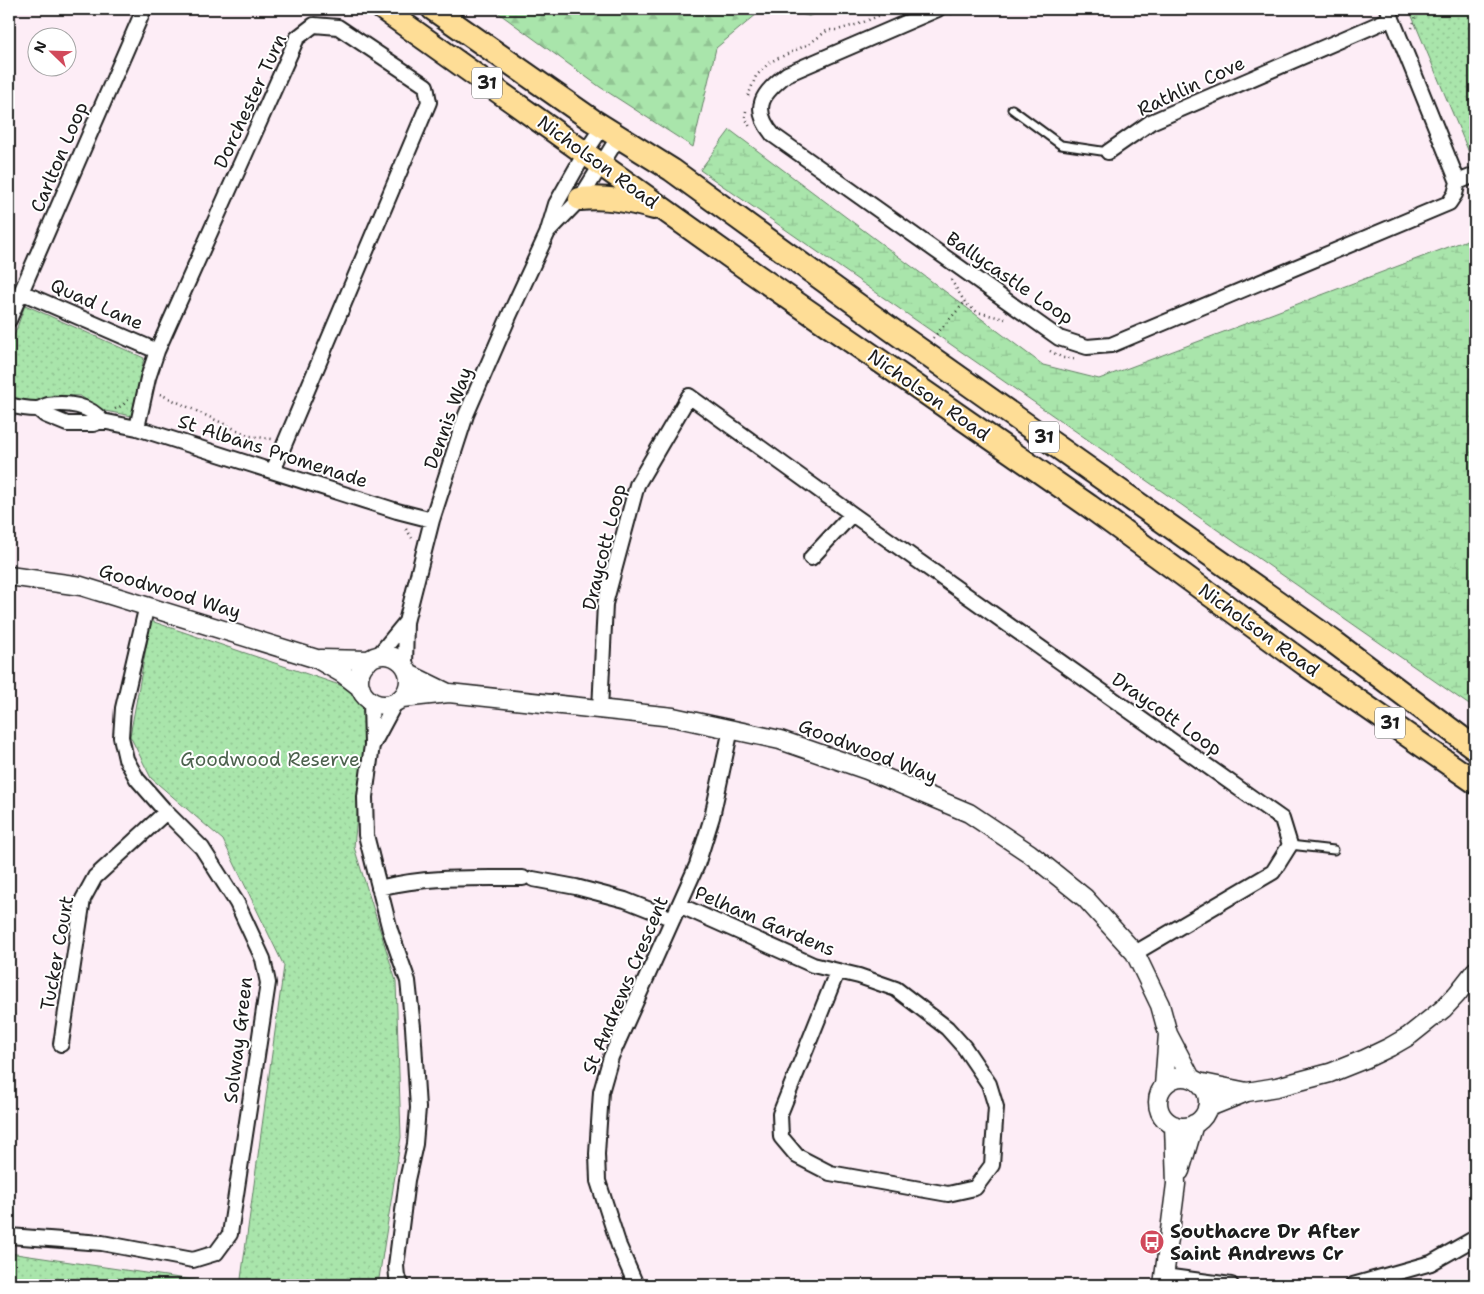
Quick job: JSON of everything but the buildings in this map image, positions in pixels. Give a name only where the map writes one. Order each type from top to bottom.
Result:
[{"type":"main road","name":"Nicholson Road","points":[[383,9],[667,211],[1089,506],[1305,664],[1475,782]]},
{"type":"main road","name":"Nicholson Road","points":[[433,9],[611,131],[672,170],[892,330],[1334,642],[1475,748]]},
{"type":"main road","points":[[580,199],[609,198],[628,200],[667,211]]},
{"type":"street","name":"Carlton Loop","points":[[9,320],[144,9]]},
{"type":"street","name":"Ballycastle Loop","points":[[942,13],[787,74],[774,84],[764,97],[760,111],[763,123],[773,134],[1059,338],[1087,347],[1111,345],[1448,203],[1456,194],[1458,182]]},
{"type":"street","points":[[1390,13],[1458,182],[1475,175]]},
{"type":"street","name":"Rathlin Cove","points":[[1108,152],[1151,122],[1390,13]]},
{"type":"street","name":"Dorchester Turn","points":[[138,428],[146,389],[157,351],[297,38],[314,24],[338,26],[426,86],[429,102],[273,471]]},
{"type":"street","name":"Dennis Way","points":[[407,670],[406,622],[432,520],[466,415],[547,234],[556,204],[593,158],[611,131]]},
{"type":"street","name":"Dennis Way","points":[[547,234],[580,199],[593,158],[611,131]]},
{"type":"street","name":"Quad Lane","points":[[21,292],[157,351]]},
{"type":"street","name":"Draycott Loop","points":[[600,710],[605,604],[637,485],[689,396],[852,514],[1282,818],[1290,845]]},
{"type":"street","name":"St Albans Promenade","points":[[38,409],[46,405],[70,404],[96,413],[102,421]]},
{"type":"street","name":"St Albans Promenade","points":[[9,405],[38,409],[45,415],[67,424],[94,424],[102,421],[138,428],[397,511],[432,520]]},
{"type":"street","points":[[811,558],[852,514]]},
{"type":"street","name":"Goodwood Way","points":[[9,576],[81,586],[317,658],[343,674],[378,705],[387,706],[398,701],[449,693],[673,717],[780,740],[867,770],[969,813],[1029,853],[1085,898],[1135,953],[1160,1005],[1168,1034],[1195,1080]]},
{"type":"street","name":"Solway Green","points":[[9,1236],[102,1243],[193,1260],[216,1253],[230,1234],[268,983],[263,959],[237,903],[202,848],[166,812],[137,779],[126,759],[121,736],[124,708],[147,605]]},
{"type":"street","name":"Dennis Way","points":[[374,658],[406,622]]},
{"type":"street","name":"Goodwood Way","points":[[317,658],[374,658],[391,656],[398,659],[407,670],[449,693]]},
{"type":"street","points":[[374,658],[362,668],[360,677],[366,695],[372,745],[365,797],[366,835],[390,930],[408,981],[418,1108],[415,1144],[407,1180],[396,1266],[402,1285]]},
{"type":"street","points":[[372,745],[398,701],[409,687],[407,670]]},
{"type":"street","name":"St Andrews Crescent","points":[[636,1285],[619,1246],[598,1181],[597,1154],[601,1092],[611,1058],[697,865],[712,817],[731,729]]},
{"type":"street","name":"Tucker Court","points":[[61,1044],[83,898],[95,877],[166,812]]},
{"type":"street","points":[[1135,953],[1274,872],[1290,845]]},
{"type":"street","points":[[379,888],[399,883],[430,880],[528,878],[576,887],[626,900],[673,919]]},
{"type":"street","name":"Pelham Gardens","points":[[679,905],[814,965],[860,976],[896,989],[947,1028],[964,1047],[989,1084],[996,1107],[992,1165],[975,1188],[948,1194],[830,1173],[797,1156],[781,1138],[780,1114],[837,972]]},
{"type":"street","points":[[1207,1108],[1247,1092],[1330,1074],[1390,1047],[1409,1036],[1443,1009],[1475,970]]},
{"type":"street","name":"Goodwood Way","points":[[1164,1086],[1168,1034]]},
{"type":"street","points":[[1195,1080],[1204,1089],[1208,1100],[1207,1108],[1200,1120],[1194,1124],[1182,1127],[1174,1125],[1166,1120],[1159,1108],[1158,1100],[1164,1086],[1170,1081],[1180,1077],[1195,1080],[1247,1092]]},
{"type":"street","points":[[1194,1124],[1176,1184],[1163,1281],[1231,1285]]},
{"type":"street","points":[[1174,1125],[1176,1184]]},
{"type":"street","points":[[1353,1285],[1431,1263],[1474,1242]]},
{"type":"lane","name":"Rathlin Cove","points":[[1012,109],[1061,145],[1108,152]]},
{"type":"lane","points":[[1290,845],[1334,850]]},
{"type":"path","points":[[942,13],[964,9]]},
{"type":"path","points":[[745,117],[747,124],[752,130]]},
{"type":"path","points":[[950,279],[964,303],[976,312],[1012,321]]},
{"type":"path","points":[[931,341],[964,303]]},
{"type":"path","points":[[1048,349],[1055,355],[1063,358],[1078,359]]},
{"type":"path","points":[[109,408],[114,409],[123,405],[128,400],[134,387],[157,392],[250,436],[267,438],[293,447],[304,468]]},
{"type":"path","points":[[397,511],[395,519],[411,534],[414,542]]},
{"type":"green space","points":[[493,9],[763,9],[716,48],[693,147],[600,87]]},
{"type":"green space","points":[[777,9],[826,9],[809,16]]},
{"type":"green space","points":[[1409,9],[1475,9],[1475,161],[1473,162]]},
{"type":"green space","points":[[730,130],[1043,365],[1099,379],[1475,237],[1475,709],[700,170]]},
{"type":"green space","points":[[25,305],[144,358],[132,416],[105,411],[80,396],[53,395],[41,402],[9,398],[9,350]]},
{"type":"green space","name":"Goodwood Reserve","points":[[151,621],[369,695],[354,847],[396,981],[401,1137],[378,1285],[290,1285],[241,1279],[284,966],[223,840],[151,778],[130,736]]},
{"type":"green space","points":[[9,1253],[227,1285],[9,1285]]},
{"type":"place","name":"Southacre Dr After Saint Andrews Cr","points":[[1152,1242]]}]
